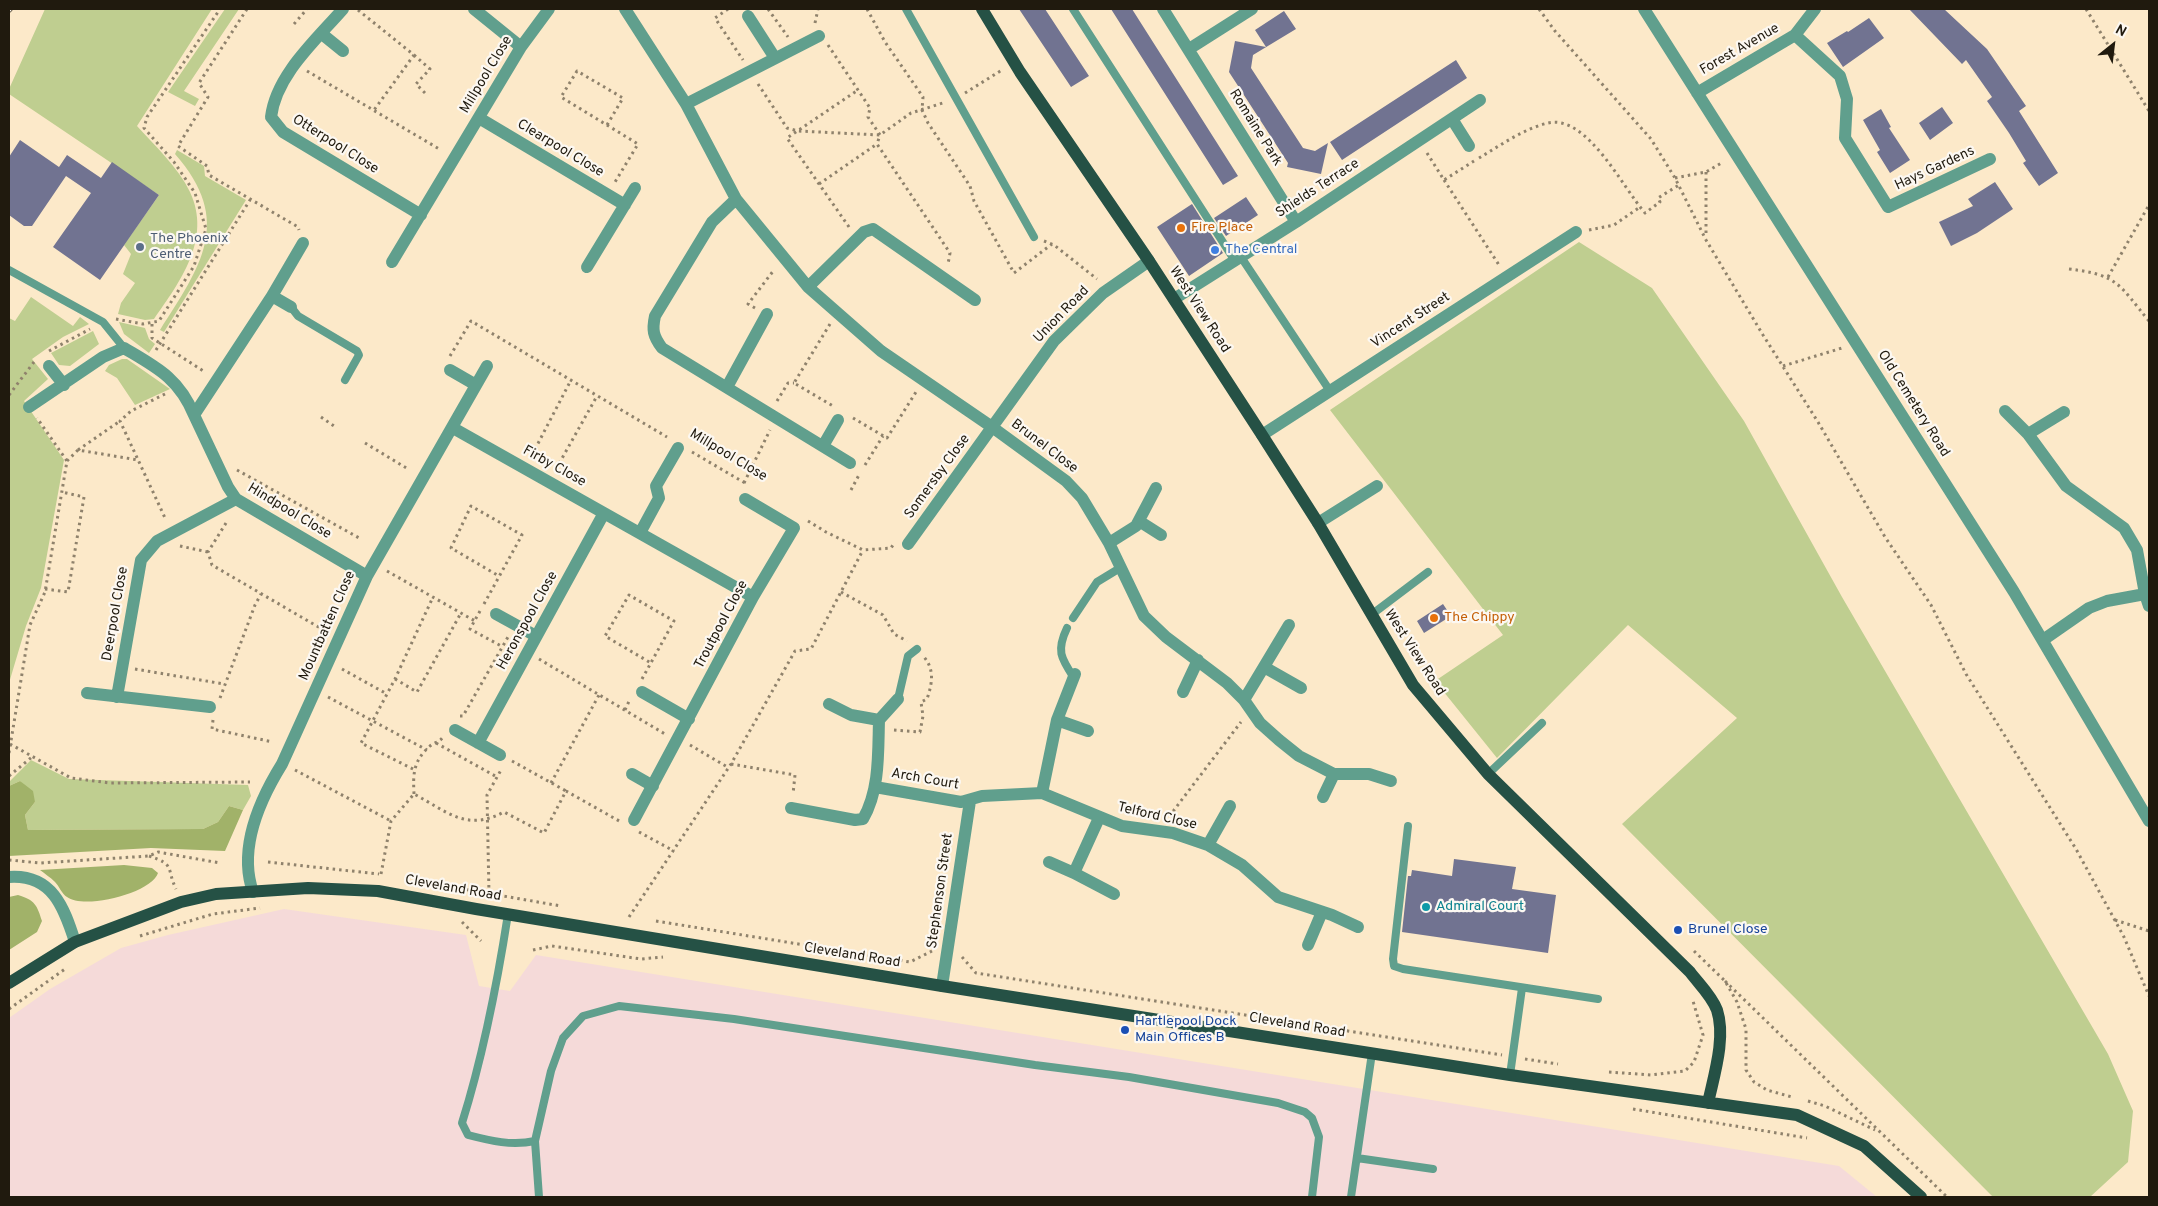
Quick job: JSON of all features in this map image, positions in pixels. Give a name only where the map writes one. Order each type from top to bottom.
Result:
[{"type":"main road","name":"West View Road","points":[[982,9],[1014,63],[1149,261],[1262,435],[1318,523],[1413,685],[1488,774],[1690,972],[1706,992],[1717,1010],[1720,1033],[1708,1103]]},
{"type":"main road","name":"Cleveland Road","points":[[9,983],[75,942],[181,902],[216,894],[308,888],[361,889],[942,986],[1510,1075],[1708,1103]]},
{"type":"main road","points":[[1708,1103],[1797,1115],[1832,1130],[1864,1146],[1921,1197]]},
{"type":"street","name":"Otterpool Close","points":[[343,9],[296,64],[273,104],[271,117],[283,132],[421,215]]},
{"type":"street","points":[[474,9],[520,47]]},
{"type":"street","name":"Millpool Close","points":[[392,262],[520,47],[549,9]]},
{"type":"street","points":[[626,9],[686,104],[736,199],[808,287],[881,351],[992,427]]},
{"type":"street","name":"Romaine Park","points":[[1163,9],[1296,222]]},
{"type":"street","points":[[1189,49],[1252,9]]},
{"type":"street","name":"Old Cemetery Road","points":[[1644,9],[1857,343],[2043,640],[2149,821]]},
{"type":"street","name":"Forest Avenue","points":[[1697,93],[1795,35],[1815,9]]},
{"type":"street","points":[[748,16],[775,58]]},
{"type":"street","points":[[322,34],[343,51]]},
{"type":"street","name":"Hays Gardens","points":[[1795,35],[1840,76],[1847,99],[1845,138],[1888,207],[1990,159]]},
{"type":"street","points":[[686,104],[821,36]]},
{"type":"street","name":"Shields Terrace","points":[[1174,299],[1296,222],[1480,100]]},
{"type":"street","name":"Clearpool Close","points":[[479,118],[625,205]]},
{"type":"street","points":[[1452,119],[1469,146]]},
{"type":"street","points":[[587,267],[635,188]]},
{"type":"street","points":[[736,199],[712,222],[655,316],[652,327],[654,337],[662,348],[850,463]]},
{"type":"street","points":[[808,287],[864,232],[873,229],[975,300]]},
{"type":"street","name":"Vincent Street","points":[[1262,435],[1576,232]]},
{"type":"street","points":[[194,415],[272,296],[303,243]]},
{"type":"street","name":"Union Road","points":[[992,427],[1054,341],[1106,290],[1149,261]]},
{"type":"street","points":[[272,296],[291,307]]},
{"type":"street","points":[[726,388],[767,314]]},
{"type":"street","points":[[29,407],[103,357],[124,348],[151,365],[179,387]]},
{"type":"street","points":[[49,366],[64,385]]},
{"type":"street","name":"Mountbatten Close","points":[[253,892],[247,876],[251,830],[271,782],[282,764],[367,576],[487,366]]},
{"type":"street","points":[[450,370],[476,385]]},
{"type":"street","name":"Hindpool Close","points":[[179,387],[188,400],[214,456],[238,500],[367,576]]},
{"type":"street","points":[[2005,411],[2028,434],[2066,486],[2124,528],[2137,550],[2147,600],[2108,601],[2089,608],[2043,640]]},
{"type":"street","points":[[2028,434],[2064,412]]},
{"type":"street","points":[[823,446],[837,413]]},
{"type":"street","name":"Brunel Close","points":[[992,427],[1066,481],[1082,498],[1109,543],[1144,616],[1166,637],[1227,683],[1244,700],[1260,723],[1279,740],[1299,756],[1334,774],[1368,774],[1391,781]]},
{"type":"street","name":"Somersby Close","points":[[908,544],[992,427]]},
{"type":"street","name":"Firby Close","points":[[453,428],[753,597]]},
{"type":"street","points":[[640,533],[659,498],[656,486],[679,446]]},
{"type":"street","points":[[1318,523],[1377,486]]},
{"type":"street","points":[[1109,543],[1128,532],[1139,521],[1156,488]]},
{"type":"street","name":"Deerpool Close","points":[[118,697],[140,560],[154,542],[238,500]]},
{"type":"street","name":"Troutpool Close","points":[[629,823],[653,786],[753,597],[794,528],[745,500]]},
{"type":"street","name":"Heronspool Close","points":[[478,743],[604,513]]},
{"type":"street","points":[[1139,521],[1161,534]]},
{"type":"street","points":[[496,614],[536,636]]},
{"type":"street","points":[[1244,700],[1289,625]]},
{"type":"street","points":[[1183,692],[1198,660]]},
{"type":"street","points":[[1264,667],[1301,688]]},
{"type":"street","points":[[1042,793],[1056,720],[1075,676]]},
{"type":"street","points":[[637,691],[690,719]]},
{"type":"street","points":[[87,693],[215,707]]},
{"type":"street","points":[[829,704],[851,715],[879,720],[898,700]]},
{"type":"street","name":"Arch Court","points":[[791,808],[855,820],[863,818],[869,809],[875,787],[879,720]]},
{"type":"street","points":[[1056,720],[1088,731]]},
{"type":"street","points":[[451,727],[504,757]]},
{"type":"street","points":[[632,774],[653,786]]},
{"type":"street","points":[[1323,798],[1334,774]]},
{"type":"street","name":"Arch Court","points":[[875,787],[961,802],[970,801]]},
{"type":"street","name":"Telford Close","points":[[970,801],[982,796],[1042,793],[1122,826],[1173,833],[1208,845],[1242,865],[1278,897],[1358,927]]},
{"type":"street","name":"Stephenson Street","points":[[942,986],[970,801]]},
{"type":"street","name":"Telford Close","points":[[1208,845],[1230,806]]},
{"type":"street","name":"Telford Close","points":[[1074,874],[1099,818]]},
{"type":"street","points":[[1049,862],[1114,894]]},
{"type":"street","points":[[9,877],[26,877],[42,883],[66,913],[75,942]]},
{"type":"street","points":[[1308,945],[1322,912]]},
{"type":"lane","points":[[906,9],[1034,237]]},
{"type":"lane","points":[[1072,9],[1238,259],[1330,391]]},
{"type":"lane","points":[[9,270],[103,322],[124,348]]},
{"type":"lane","points":[[291,307],[298,316],[358,351],[359,355],[345,380]]},
{"type":"lane","points":[[1073,618],[1097,582],[1120,568]]},
{"type":"lane","points":[[1371,616],[1428,572]]},
{"type":"lane","points":[[1067,628],[1060,642],[1061,658],[1075,676]]},
{"type":"lane","points":[[898,700],[908,656],[917,649]]},
{"type":"lane","points":[[1488,774],[1542,723]]},
{"type":"lane","points":[[1408,826],[1393,959],[1394,966],[1403,969],[1598,999]]},
{"type":"lane","points":[[508,914],[474,1084],[462,1123],[468,1135],[482,1139],[516,1145],[535,1141]]},
{"type":"lane","points":[[1510,1075],[1522,988]]},
{"type":"lane","points":[[539,1197],[535,1141],[551,1071],[563,1038],[583,1016],[618,1006],[734,1019],[1026,1064],[1129,1077],[1278,1103],[1305,1112],[1312,1118],[1318,1137],[1312,1197]]},
{"type":"lane","points":[[1351,1197],[1372,1053]]},
{"type":"lane","points":[[1356,1158],[1433,1169]]},
{"type":"path","points":[[47,351],[103,322],[118,319],[142,324],[159,322],[194,266],[206,229],[195,193],[174,162],[144,128],[147,117],[220,9]]},
{"type":"path","points":[[247,9],[200,83],[208,98],[178,146],[207,166],[209,175],[298,228],[303,243]]},
{"type":"path","points":[[294,24],[306,9]]},
{"type":"path","points":[[357,9],[430,69],[416,84],[425,93]]},
{"type":"path","points":[[728,9],[714,18],[787,128],[798,131],[880,136]]},
{"type":"path","points":[[768,9],[796,48]]},
{"type":"path","points":[[818,9],[815,25],[870,108],[868,117],[880,136]]},
{"type":"path","points":[[867,9],[885,42],[923,97],[922,110],[928,123],[970,186],[974,201],[1014,273],[1052,244]]},
{"type":"path","points":[[1540,9],[1555,31],[1651,139],[1679,185],[1706,240],[1818,422],[1885,537],[1931,605],[1966,674],[2072,842],[2115,920],[2149,996]]},
{"type":"path","points":[[2086,9],[2149,111]]},
{"type":"path","points":[[374,110],[414,56]]},
{"type":"path","points":[[819,184],[877,144],[880,136],[911,113],[956,98],[1014,63]]},
{"type":"path","points":[[296,64],[455,158]]},
{"type":"path","points":[[607,125],[622,98],[578,71],[561,97],[638,144],[607,195]]},
{"type":"path","points":[[857,239],[787,138],[858,90]]},
{"type":"path","points":[[1444,180],[1524,131],[1550,122],[1574,126],[1592,142],[1645,213],[1660,202],[1658,198],[1679,185]]},
{"type":"path","points":[[1419,140],[1507,277]]},
{"type":"path","points":[[877,144],[950,253],[948,264],[939,275]]},
{"type":"path","points":[[1675,178],[1706,172],[1736,154]]},
{"type":"path","points":[[1706,172],[1706,240]]},
{"type":"path","points":[[151,365],[158,343],[250,200]]},
{"type":"path","points":[[2108,277],[2149,205]]},
{"type":"path","points":[[1576,232],[1614,225],[1640,207]]},
{"type":"path","points":[[1034,237],[1052,244],[1095,276],[1106,290]]},
{"type":"path","points":[[767,314],[748,304],[784,257]]},
{"type":"path","points":[[2069,269],[2096,272],[2108,277],[2118,284],[2149,321]]},
{"type":"path","points":[[794,383],[837,313]]},
{"type":"path","name":"Millpool Close","points":[[450,370],[444,366],[471,321],[752,488]]},
{"type":"path","points":[[152,324],[152,338],[217,380]]},
{"type":"path","points":[[1783,366],[1857,343]]},
{"type":"path","points":[[9,395],[40,355]]},
{"type":"path","points":[[525,469],[571,380]]},
{"type":"path","points":[[851,417],[887,438],[923,381]]},
{"type":"path","points":[[744,483],[772,415],[788,383],[794,383],[837,413]]},
{"type":"path","points":[[9,753],[30,625],[45,589],[67,461],[78,450],[132,411],[179,387]]},
{"type":"path","points":[[549,482],[597,396]]},
{"type":"path","points":[[29,407],[67,461]]},
{"type":"path","points":[[321,416],[334,426]]},
{"type":"path","points":[[120,421],[171,532]]},
{"type":"path","points":[[851,490],[883,436]]},
{"type":"path","points":[[365,443],[408,468]]},
{"type":"path","points":[[78,450],[138,460]]},
{"type":"path","name":"Hindpool Close","points":[[214,456],[361,539]]},
{"type":"path","points":[[45,589],[68,592],[84,497],[62,492]]},
{"type":"path","points":[[238,500],[208,552],[212,565],[339,638]]},
{"type":"path","points":[[499,576],[450,548],[471,506],[522,535],[470,630],[503,647]]},
{"type":"path","points":[[800,516],[826,532],[863,550],[891,548],[894,543]]},
{"type":"path","points":[[629,917],[730,766],[795,651],[812,649],[863,550]]},
{"type":"path","points":[[384,570],[475,620]]},
{"type":"path","points":[[261,594],[255,604],[215,707],[212,729],[273,742]]},
{"type":"path","points":[[625,710],[637,691],[674,621],[629,595],[605,636],[651,663]]},
{"type":"path","points":[[413,769],[360,743],[395,679],[434,597]]},
{"type":"path","points":[[395,679],[417,692],[461,613]]},
{"type":"path","points":[[381,874],[392,821],[414,794],[413,769],[427,750],[463,716],[515,625]]},
{"type":"path","points":[[528,653],[678,740],[730,766],[795,775],[791,808]]},
{"type":"path","points":[[328,662],[387,694]]},
{"type":"path","points":[[122,667],[224,684]]},
{"type":"path","points":[[315,691],[427,750]]},
{"type":"path","points":[[551,783],[599,694]]},
{"type":"path","points":[[1174,810],[1239,724]]},
{"type":"path","points":[[436,743],[497,777]]},
{"type":"path","points":[[10,744],[71,778],[110,783],[250,782]]},
{"type":"path","points":[[9,776],[32,757]]},
{"type":"path","points":[[489,894],[487,795],[497,777],[504,757],[629,823],[674,851]]},
{"type":"path","points":[[282,764],[392,821]]},
{"type":"path","points":[[414,794],[466,821],[488,820],[504,812],[544,833],[566,791]]},
{"type":"path","points":[[40,863],[150,856],[158,852],[220,863]]},
{"type":"path","points":[[150,856],[165,862],[169,867],[172,882],[181,902]]},
{"type":"path","points":[[268,862],[387,876]]},
{"type":"path","points":[[470,890],[564,906]]},
{"type":"path","points":[[132,939],[213,914],[263,908]]},
{"type":"path","points":[[619,915],[638,918]]},
{"type":"path","points":[[648,920],[910,962],[934,950]]},
{"type":"path","points":[[2115,920],[2149,931]]},
{"type":"path","points":[[453,921],[462,922],[481,941]]},
{"type":"path","points":[[1694,951],[1947,1197]]},
{"type":"path","points":[[961,953],[962,960],[976,973],[1567,1066]]},
{"type":"path","points":[[9,1009],[65,970]]},
{"type":"path","points":[[1725,981],[1737,1002],[1746,1029],[1746,1070],[1754,1082],[1767,1090],[1796,1098]]},
{"type":"path","points":[[1604,1071],[1651,1075],[1685,1072],[1694,1062],[1703,1035],[1691,993]]},
{"type":"path","points":[[1805,1101],[1825,1106],[1878,1131]]},
{"type":"path","points":[[1623,1108],[1810,1138]]},
{"type":"shaded area","points":[[284,909],[466,935],[479,986],[510,991],[536,955],[1839,1166],[1877,1197],[9,1197],[9,1018],[50,989],[121,948],[168,935]]},
{"type":"green space","points":[[45,9],[212,9],[137,126],[179,174],[190,192],[196,209],[195,243],[190,259],[174,290],[154,319],[145,320],[118,314],[121,303],[135,283],[123,274],[131,254],[124,245],[159,195],[9,94],[9,89]]},
{"type":"green space","points":[[225,9],[239,9],[184,91],[199,99],[195,106],[168,92]]},
{"type":"green space","points":[[177,150],[204,166],[205,176],[246,200],[164,332],[160,330],[188,285],[198,264],[205,243],[207,222],[203,201],[193,178],[175,154]]},
{"type":"green space","points":[[1579,242],[1652,288],[1744,421],[1842,597],[2108,1054],[2133,1111],[2128,1162],[2090,1197],[1993,1197],[1622,824],[1737,718],[1628,625],[1497,758],[1435,681],[1503,635],[1330,410]]},
{"type":"green space","points":[[31,297],[73,326],[80,317],[89,324],[63,337],[32,359],[48,379],[24,401],[64,460],[41,588],[26,626],[9,683],[9,318],[15,321]]},
{"type":"green space","points":[[119,322],[145,328],[149,339],[155,344],[149,353],[124,334]]},
{"type":"green space","points":[[93,331],[99,344],[70,366],[59,365],[51,353]]},
{"type":"green space","points":[[122,359],[127,359],[170,389],[135,405],[117,378],[105,371],[109,365]]},
{"type":"green space","points":[[31,760],[69,779],[248,785],[251,796],[243,810],[229,806],[218,822],[203,829],[28,830],[25,815],[35,802],[20,781],[9,786],[9,782]]},
{"type":"green space","points":[[20,781],[33,791],[35,802],[25,815],[28,830],[203,829],[218,822],[229,806],[243,810],[225,851],[151,848],[9,856],[9,786]]},
{"type":"green space","points":[[124,865],[152,868],[158,873],[144,887],[131,893],[88,902],[76,901],[67,897],[55,882],[40,870]]},
{"type":"green space","points":[[18,895],[32,901],[39,911],[42,921],[37,932],[9,950],[9,897]]},
{"type":"building","points":[[1019,9],[1045,9],[1089,76],[1071,87]]},
{"type":"building","points":[[1111,9],[1132,9],[1238,176],[1223,185]]},
{"type":"building","points":[[1909,9],[1944,9],[1987,49],[2026,106],[2019,111],[2058,173],[2039,186],[2023,163],[2026,161],[2009,133],[1987,101],[1992,97],[1966,60],[1962,64]]},
{"type":"building","points":[[1284,11],[1296,29],[1253,55],[1251,68],[1303,148],[1315,151],[1328,143],[1321,174],[1287,167],[1288,163],[1229,72],[1235,41],[1266,47],[1255,30]]},
{"type":"building","points":[[1869,18],[1884,38],[1843,67],[1827,43]]},
{"type":"building","points":[[1456,60],[1467,78],[1342,160],[1330,142]]},
{"type":"building","points":[[1942,107],[1953,123],[1930,140],[1919,123]]},
{"type":"building","points":[[1881,109],[1891,127],[1889,128],[1910,160],[1890,173],[1877,152],[1880,150],[1863,120]]},
{"type":"building","points":[[20,140],[59,167],[67,155],[101,178],[112,162],[159,195],[100,280],[53,247],[91,193],[66,176],[32,226],[24,226],[9,215],[9,157]]},
{"type":"building","points":[[1995,182],[2013,209],[1977,233],[1951,246],[1939,222],[1973,206],[1968,199]]},
{"type":"building","points":[[1246,197],[1258,215],[1226,236],[1214,218]]},
{"type":"building","points":[[1192,204],[1223,253],[1189,276],[1157,227]]},
{"type":"building","name":"The Chippy","points":[[1443,604],[1451,616],[1424,633],[1417,621]]},
{"type":"building","name":"Admiral Court","points":[[1454,859],[1516,867],[1512,889],[1556,895],[1548,953],[1402,932],[1408,876],[1411,876],[1412,870],[1452,876]]},
{"type":"place","name":"Fire Place","points":[[1181,228]]},
{"type":"place","name":"The Phoenix Centre","points":[[140,247]]},
{"type":"place","name":"The Central","points":[[1215,250]]},
{"type":"place","name":"The Chippy","points":[[1434,618]]},
{"type":"place","name":"Admiral Court","points":[[1426,907]]},
{"type":"place","name":"Brunel Close","points":[[1678,930]]},
{"type":"place","name":"Hartlepool Dock Main Offices B","points":[[1125,1030]]}]
